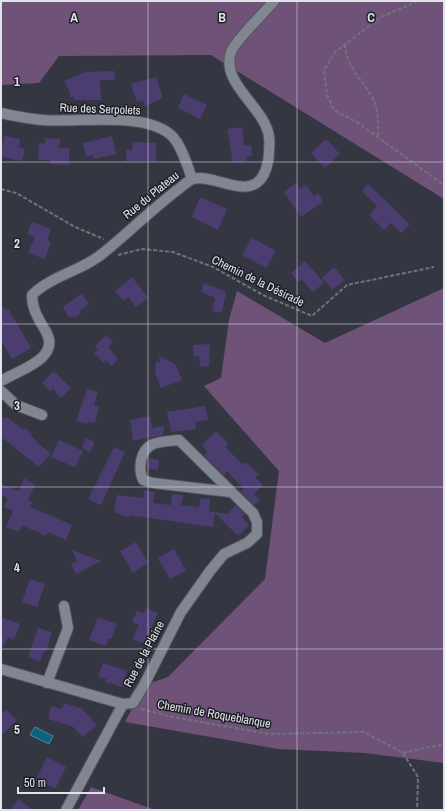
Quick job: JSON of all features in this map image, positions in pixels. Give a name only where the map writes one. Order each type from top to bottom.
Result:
[{"type":"street","name":"Rue du Plateau","points":[[1,381],[40,360],[48,352],[48,333],[32,306],[32,295],[40,288],[89,263],[155,207],[192,179],[206,177],[231,186],[247,187],[259,181],[268,162],[269,136],[259,114],[241,92],[229,68],[231,51],[274,1]]},
{"type":"street","name":"Rue des Serpolets","points":[[1,114],[43,120],[137,121],[157,126],[172,136],[185,158],[192,179]]},
{"type":"street","points":[[1,391],[16,405],[42,415]]},
{"type":"street","points":[[179,440],[230,492],[153,484],[143,480],[140,471],[143,454],[146,448],[155,443],[179,440]]},
{"type":"street","name":"Rue de la Plaine","points":[[66,810],[123,704],[133,703],[144,685],[181,612],[224,554],[248,543],[257,534],[257,522],[253,513],[230,492]]},
{"type":"street","points":[[47,684],[68,628],[64,606]]},
{"type":"street","points":[[1,669],[47,684],[123,704]]},
{"type":"path","points":[[418,1],[381,17],[335,52],[324,70],[326,95],[334,110],[378,138],[444,185]]},
{"type":"path","points":[[345,44],[345,54],[349,64],[375,102],[378,138]]},
{"type":"path","points":[[1,189],[16,193],[74,227],[114,243]]},
{"type":"path","name":"Chemin de la Désirade","points":[[112,257],[142,249],[173,252],[213,267],[263,295],[312,316],[347,285],[434,267]]},
{"type":"path","name":"Chemin de Roqueblanque","points":[[123,704],[172,718],[269,734],[364,732],[404,753]]},
{"type":"path","points":[[417,810],[418,777],[404,753],[439,745],[444,746]]},
{"type":"shaded area","points":[[1,1],[444,1],[444,199],[211,55],[59,56],[39,83],[1,85]]},
{"type":"shaded area","points":[[444,288],[444,763],[365,753],[278,749],[125,722],[144,685],[168,677],[265,579],[279,471],[204,386],[221,378],[229,320],[237,291],[325,343]]},
{"type":"shaded area","points":[[91,787],[155,810],[78,810]]},
{"type":"water","points":[[35,727],[53,736],[49,744],[30,735]]},
{"type":"building","points":[[114,71],[115,80],[100,80],[101,100],[74,100],[74,97],[70,97],[70,92],[64,81],[85,72]]},
{"type":"building","points":[[156,77],[163,98],[145,106],[143,100],[137,102],[131,84]]},
{"type":"building","points":[[184,94],[207,105],[200,119],[178,108]]},
{"type":"building","points":[[242,127],[244,146],[251,145],[252,156],[246,157],[247,161],[233,163],[227,129]]},
{"type":"building","points":[[4,136],[20,139],[19,147],[25,149],[22,161],[1,157]]},
{"type":"building","points":[[112,136],[116,154],[94,159],[93,155],[86,157],[83,143]]},
{"type":"building","points":[[45,138],[60,139],[59,148],[69,148],[69,165],[50,164],[50,160],[38,160],[39,143],[45,144]]},
{"type":"building","points":[[326,139],[340,154],[325,168],[311,153]]},
{"type":"building","points":[[133,142],[156,143],[156,161],[126,161],[126,150],[132,150]]},
{"type":"building","points":[[296,183],[300,189],[306,185],[314,197],[318,193],[323,202],[301,217],[284,192]]},
{"type":"building","points":[[368,184],[410,224],[401,233],[391,223],[384,230],[369,215],[377,206],[362,191]]},
{"type":"building","points":[[200,197],[227,209],[218,230],[192,217]]},
{"type":"building","points":[[32,222],[51,229],[47,241],[51,242],[45,259],[28,253],[35,237],[27,234]]},
{"type":"building","points":[[252,238],[276,251],[266,268],[242,255]]},
{"type":"building","points":[[305,261],[324,283],[313,292],[301,279],[298,282],[291,273]]},
{"type":"building","points":[[334,267],[345,280],[332,290],[322,278]]},
{"type":"building","points":[[132,277],[148,298],[136,307],[128,297],[123,301],[115,291]]},
{"type":"building","points":[[204,283],[226,292],[222,313],[212,311],[215,298],[201,292]]},
{"type":"building","points":[[82,293],[89,304],[79,311],[81,314],[74,318],[72,316],[69,318],[63,307]]},
{"type":"building","points":[[1,307],[9,310],[31,348],[12,359],[1,340]]},
{"type":"building","points":[[106,335],[113,342],[108,347],[118,359],[111,366],[106,360],[103,363],[94,353],[98,350],[95,346]]},
{"type":"building","points":[[210,344],[209,366],[200,367],[199,356],[194,357],[193,345]]},
{"type":"building","points":[[159,356],[175,364],[182,380],[161,388],[155,373],[156,361],[160,363]]},
{"type":"building","points":[[54,371],[71,388],[61,398],[53,389],[50,391],[42,383]]},
{"type":"building","points":[[87,389],[98,392],[94,405],[99,407],[95,423],[88,421],[87,424],[76,421]]},
{"type":"building","points":[[205,406],[208,420],[195,422],[196,429],[171,432],[167,412]]},
{"type":"building","points":[[1,416],[6,419],[7,417],[23,430],[25,428],[32,434],[31,436],[37,442],[51,454],[39,467],[1,437]]},
{"type":"building","points":[[150,416],[152,428],[164,426],[163,435],[133,441],[130,420]]},
{"type":"building","points":[[214,433],[218,433],[228,443],[225,447],[243,465],[246,462],[259,474],[255,477],[263,485],[254,494],[260,500],[254,505],[241,492],[244,489],[227,471],[224,475],[204,456],[208,452],[203,447],[203,444]]},
{"type":"building","points":[[86,438],[95,442],[90,452],[82,448]]},
{"type":"building","points":[[59,440],[83,451],[75,467],[51,457]]},
{"type":"building","points":[[114,447],[125,452],[101,505],[88,499]]},
{"type":"building","points":[[149,458],[159,460],[158,470],[147,469]]},
{"type":"building","points":[[24,478],[35,485],[28,500],[33,502],[30,507],[72,525],[66,540],[48,532],[46,536],[22,525],[19,532],[6,527],[13,511],[4,507],[8,498],[1,495],[1,484],[19,491]]},
{"type":"building","points":[[144,490],[155,492],[153,503],[171,505],[172,494],[183,495],[181,505],[199,507],[200,498],[210,499],[209,511],[228,514],[236,505],[245,514],[242,517],[249,525],[238,536],[215,513],[213,527],[129,515],[129,518],[114,512],[117,495],[143,498]]},
{"type":"building","points":[[136,542],[148,563],[133,573],[120,551]]},
{"type":"building","points":[[174,549],[186,571],[170,579],[158,558]]},
{"type":"building","points":[[72,550],[101,561],[76,574],[71,564],[77,561]]},
{"type":"building","points":[[30,579],[45,584],[37,607],[22,602]]},
{"type":"building","points":[[146,608],[158,613],[144,644],[132,639],[139,625],[132,622],[137,611],[144,613]]},
{"type":"building","points":[[1,617],[20,624],[14,640],[8,637],[1,650]]},
{"type":"building","points":[[98,617],[117,624],[111,639],[108,639],[106,646],[89,640]]},
{"type":"building","points":[[38,628],[52,632],[46,652],[44,651],[40,662],[28,657]]},
{"type":"building","points":[[103,663],[127,671],[122,687],[105,682],[106,679],[98,677]]},
{"type":"building","points":[[64,703],[81,708],[97,725],[83,737],[72,726],[48,719],[51,706],[62,709]]},
{"type":"building","points":[[6,710],[17,720],[1,736],[1,715]]},
{"type":"building","points":[[47,757],[66,767],[55,789],[36,779]]},
{"type":"building","points":[[19,799],[32,810],[10,810]]}]
